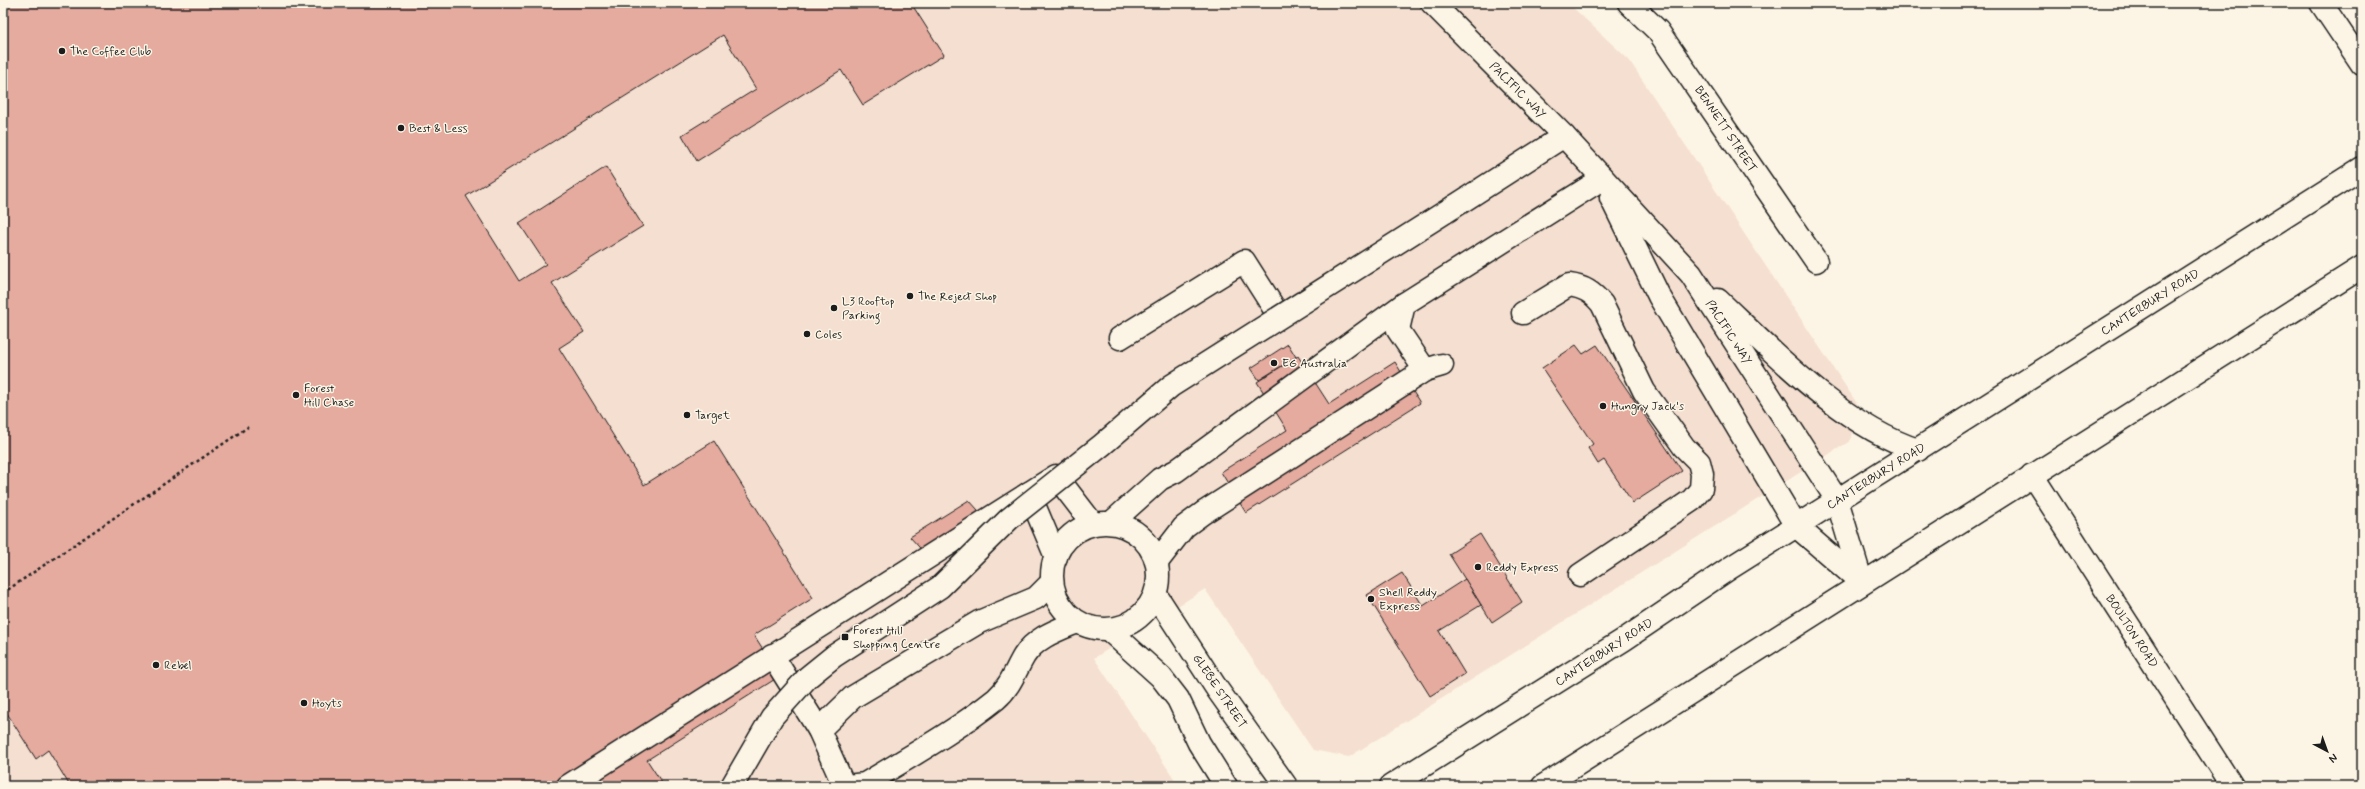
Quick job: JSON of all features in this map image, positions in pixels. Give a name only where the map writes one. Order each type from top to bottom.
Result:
[{"type":"main road","name":"PACIFIC WAY","points":[[1432,3],[1564,136],[1691,274],[1837,500],[1862,583]]},
{"type":"main road","name":"BENNETT STREET","points":[[1629,3],[1658,31],[1816,261]]},
{"type":"main road","points":[[2321,3],[2362,64]]},
{"type":"main road","points":[[732,786],[772,717],[808,677],[834,656],[940,587],[1009,519],[1102,445],[1171,386],[1564,136]]},
{"type":"main road","name":"CANTERBURY ROAD","points":[[1391,786],[1624,639],[1730,568],[2362,168]]},
{"type":"main road","name":"PACIFIC WAY","points":[[1602,179],[1659,296],[1796,526],[1862,583]]},
{"type":"main road","points":[[568,786],[1056,476],[1102,523],[1126,527],[1140,535],[1151,547],[1157,562],[1159,579],[1156,595],[1148,609],[1138,619],[1124,626],[1109,630],[1093,629],[1077,622],[1065,612],[1056,598],[1052,582],[1056,556],[1064,542],[1078,531],[1102,523],[1160,479],[1176,471],[1404,304],[1602,179]]},
{"type":"main road","points":[[1120,338],[1244,261],[1279,316]]},
{"type":"main road","points":[[1543,786],[2362,267]]},
{"type":"main road","points":[[1691,274],[1787,366],[1828,398],[1865,426],[1896,443],[1918,450]]},
{"type":"main road","points":[[1523,313],[1569,285],[1581,287],[1591,292],[1602,304],[1644,391],[1684,447],[1699,462],[1702,474],[1701,489],[1692,500],[1580,575]]},
{"type":"main road","points":[[1157,562],[1184,527],[1203,513],[1434,368],[1398,330],[1404,304]]},
{"type":"main road","name":"BOULTON ROAD","points":[[2032,475],[2232,786]]},
{"type":"main road","points":[[1029,494],[1056,556]]},
{"type":"main road","points":[[819,730],[853,697],[979,622],[1036,598],[1052,582]]},
{"type":"main road","name":"GLEBE STREET","points":[[1156,595],[1218,689],[1286,786]]},
{"type":"main road","points":[[847,786],[865,784],[974,715],[1008,686],[1025,654],[1036,643],[1053,632],[1077,622]]},
{"type":"main road","points":[[1109,630],[1161,677],[1178,699],[1199,743],[1226,786]]},
{"type":"main road","points":[[772,655],[819,730],[844,786]]},
{"type":"path","points":[[3,593],[248,427]]},
{"type":"shaded area","points":[[3,3],[1568,3],[1629,60],[1858,405],[1850,441],[1349,757],[1313,750],[1205,589],[1094,658],[1179,786],[3,786]]},
{"type":"building","name":"Forest Hill Chase","points":[[911,3],[944,55],[863,105],[841,70],[697,161],[682,135],[756,89],[723,35],[466,196],[519,281],[546,264],[519,223],[606,167],[643,226],[552,283],[584,332],[559,348],[644,485],[714,441],[813,598],[754,635],[780,676],[647,760],[664,786],[70,786],[48,750],[36,759],[3,707],[3,4]]},
{"type":"building","name":"EG Australia","points":[[1288,344],[1296,357],[1259,380],[1251,368]]},
{"type":"building","name":"Hungry Jack's","points":[[1576,345],[1583,354],[1597,345],[1682,471],[1633,503],[1604,460],[1598,464],[1588,448],[1593,444],[1542,368]]},
{"type":"building","points":[[1298,356],[1329,404],[1395,362],[1420,403],[1246,513],[1221,472],[1287,430],[1257,382]]},
{"type":"building","points":[[969,500],[986,519],[927,556],[910,537]]},
{"type":"building","name":"Reddy Express","points":[[1480,534],[1522,602],[1492,622],[1449,554]]},
{"type":"building","points":[[1402,573],[1423,606],[1465,579],[1481,605],[1439,631],[1465,674],[1430,696],[1367,595]]},
{"type":"place","name":"The Coffee Club","points":[[62,51]]},
{"type":"place","name":"Best & Less","points":[[401,128]]},
{"type":"place","name":"The Reject Shop","points":[[910,296]]},
{"type":"place","name":"L3 Rooftop Parking","points":[[834,308]]},
{"type":"place","name":"Coles","points":[[807,334]]},
{"type":"place","name":"EG Australia","points":[[1274,363]]},
{"type":"place","name":"Forest Hill Chase","points":[[296,395]]},
{"type":"place","name":"Hungry Jack's","points":[[1603,406]]},
{"type":"place","name":"Target","points":[[687,415]]},
{"type":"place","name":"Reddy Express","points":[[1478,567]]},
{"type":"place","name":"Shell Reddy Express","points":[[1371,599]]},
{"type":"place","name":"Forest Hill Shopping Centre","points":[[845,637]]},
{"type":"place","name":"Rebel","points":[[156,665]]},
{"type":"place","name":"Hoyts","points":[[304,703]]}]
